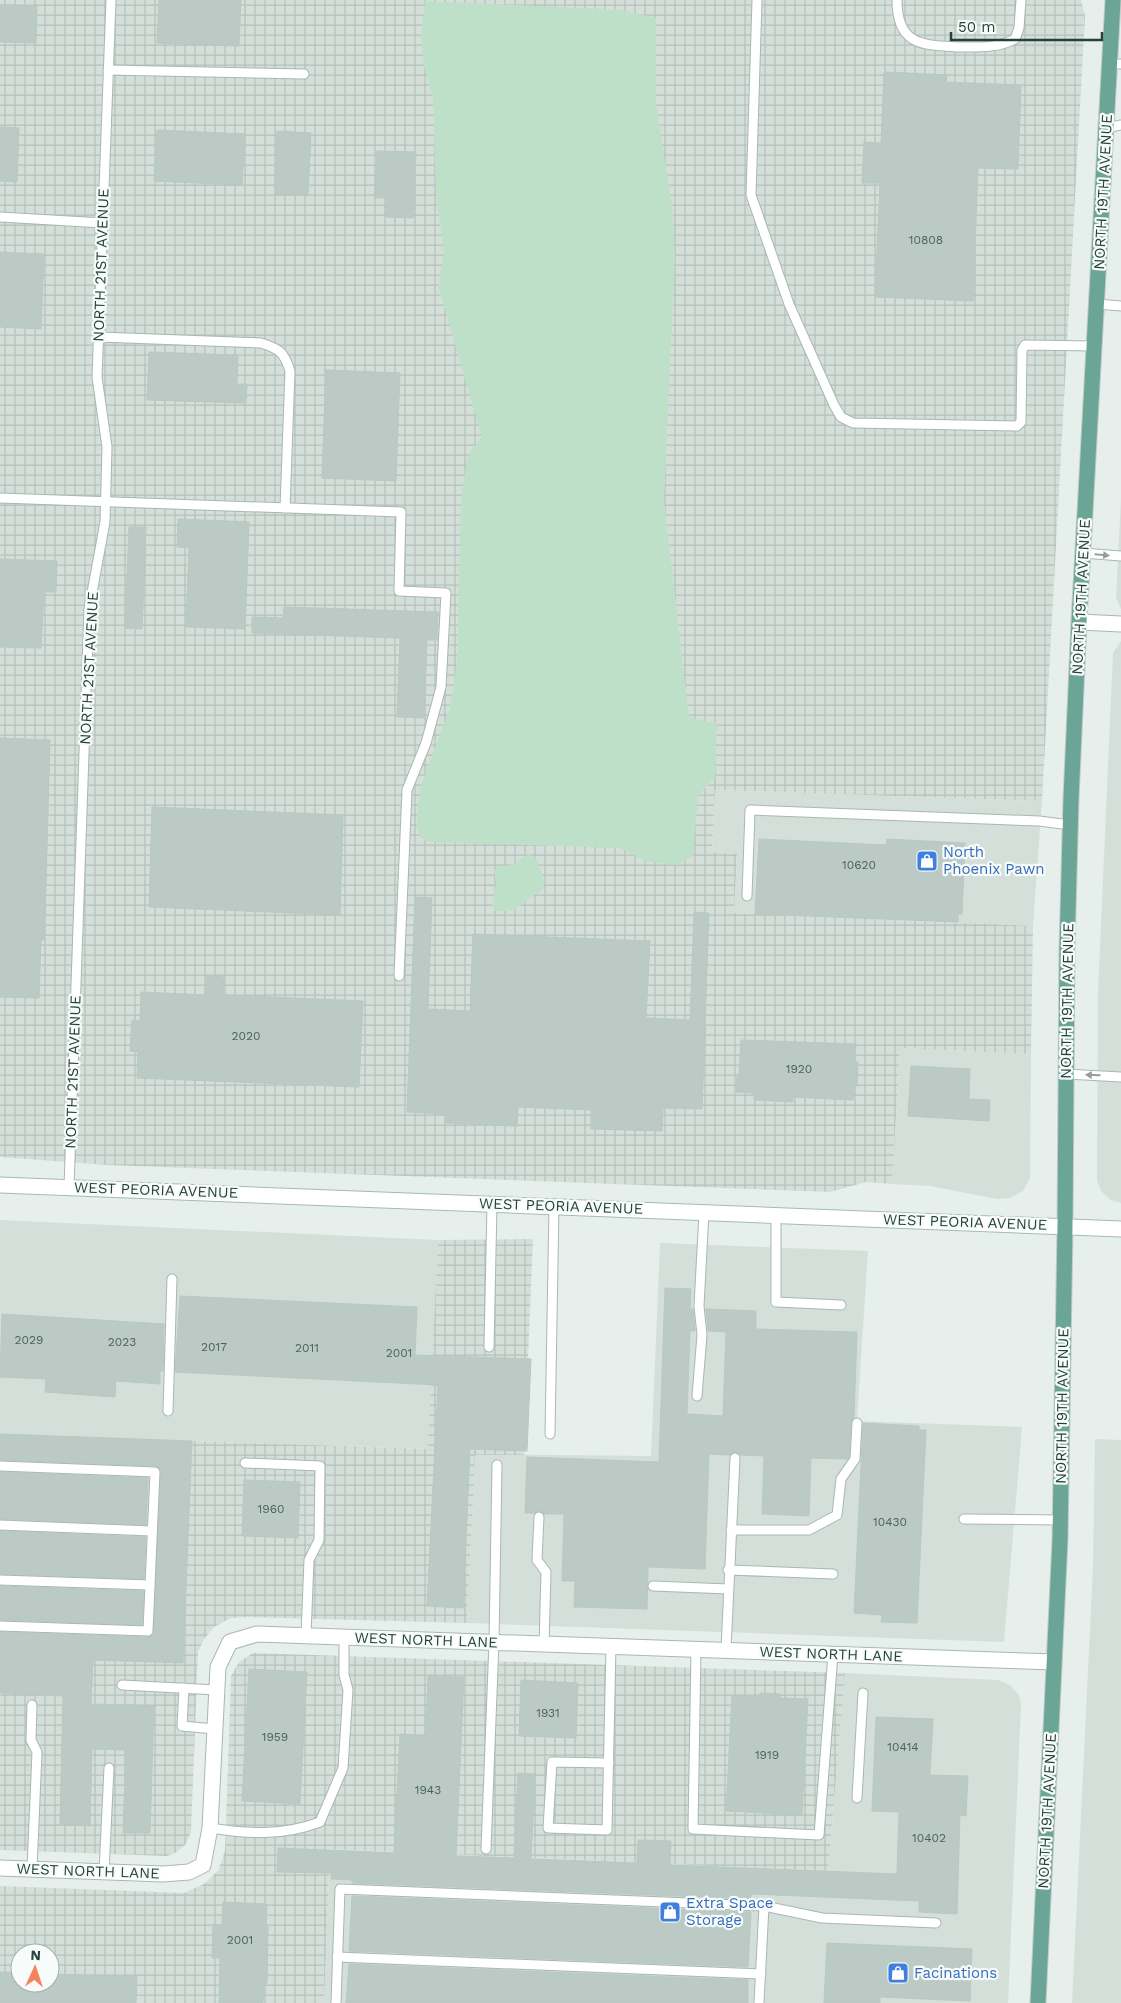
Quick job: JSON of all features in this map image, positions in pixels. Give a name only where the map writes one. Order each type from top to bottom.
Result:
[{"type":"main road","name":"NORTH 19TH AVENUE","points":[[1038,2003],[1061,1520],[1070,825],[1094,346],[1114,126],[1117,19],[1113,0]]},
{"type":"street","points":[[1079,622],[1121,624]]},
{"type":"street","name":"WEST PEORIA AVENUE","points":[[0,1185],[1121,1229]]},
{"type":"street","name":"WEST NORTH LANE","points":[[0,1868],[163,1874],[189,1872],[203,1865],[210,1828],[218,1667],[230,1642],[257,1634],[1054,1662]]},
{"type":"lane","name":"NORTH 21ST AVENUE","points":[[69,1187],[89,609],[105,522],[106,501],[107,447],[97,377],[111,0]]},
{"type":"lane","points":[[757,0],[751,195],[789,304],[841,417],[853,423],[1017,426],[1021,422],[1022,350],[1025,345],[1094,346]]},
{"type":"lane","points":[[897,0],[897,14],[903,29],[913,40],[926,46],[985,47],[1006,44],[1015,39],[1019,28],[1021,0]]},
{"type":"lane","points":[[108,70],[304,74]]},
{"type":"lane","points":[[0,217],[103,223]]},
{"type":"lane","points":[[1097,304],[1121,306]]},
{"type":"lane","points":[[99,337],[261,343],[279,349],[287,360],[290,371],[285,508]]},
{"type":"lane","points":[[0,498],[401,512],[399,591],[446,593],[442,687],[426,744],[407,790],[399,976]]},
{"type":"lane","points":[[1083,553],[1121,556]]},
{"type":"lane","points":[[747,896],[750,810],[1039,821],[1070,825]]},
{"type":"lane","points":[[1066,1074],[1121,1077]]},
{"type":"lane","points":[[489,1347],[492,1204]]},
{"type":"lane","points":[[550,1434],[554,1206]]},
{"type":"lane","points":[[697,1396],[702,1335],[699,1306],[704,1212]]},
{"type":"lane","points":[[776,1215],[776,1302],[841,1305]]},
{"type":"lane","points":[[168,1411],[172,1279]]},
{"type":"lane","points":[[731,1530],[809,1530],[837,1515],[841,1479],[855,1459],[856,1423]]},
{"type":"lane","points":[[726,1650],[728,1570],[735,1458]]},
{"type":"lane","points":[[245,1463],[320,1466],[319,1540],[309,1560],[306,1635]]},
{"type":"lane","points":[[486,1849],[494,1642],[497,1465]]},
{"type":"lane","points":[[0,1466],[155,1472],[148,1631],[0,1626]]},
{"type":"lane","points":[[539,1518],[537,1560],[546,1572],[544,1644]]},
{"type":"lane","points":[[964,1519],[1061,1520]]},
{"type":"lane","points":[[0,1525],[152,1531]]},
{"type":"lane","points":[[728,1570],[833,1574]]},
{"type":"lane","points":[[0,1580],[150,1585]]},
{"type":"lane","points":[[654,1586],[728,1589]]},
{"type":"lane","points":[[210,1828],[244,1834],[303,1828],[320,1822],[343,1768],[348,1690],[344,1675],[344,1637]]},
{"type":"lane","points":[[608,1763],[552,1762],[548,1828],[607,1830],[611,1646]]},
{"type":"lane","points":[[696,1649],[693,1829],[819,1835],[833,1654]]},
{"type":"lane","points":[[122,1685],[217,1690]]},
{"type":"lane","points":[[184,1688],[182,1726],[215,1728]]},
{"type":"lane","points":[[857,1798],[863,1693]]},
{"type":"lane","points":[[32,1705],[31,1740],[37,1752],[32,1869]]},
{"type":"lane","points":[[104,1872],[109,1768]]},
{"type":"lane","points":[[336,2003],[340,1889],[764,1906],[822,1918],[936,1923]]},
{"type":"lane","points":[[759,2003],[764,1906]]},
{"type":"lane","points":[[337,1957],[761,1974]]},
{"type":"shaded area","points":[[0,0],[1081,0],[1085,16],[1042,801],[715,790],[712,852],[737,854],[734,913],[1033,926],[1031,1054],[900,1048],[892,1184],[866,1182],[830,1192],[108,1165],[0,1157]]},
{"type":"shaded area","points":[[1121,500],[1121,609],[1116,598]]},
{"type":"shaded area","points":[[1121,641],[1121,1203],[1111,1200],[1102,1192],[1097,1181],[1098,992],[1113,653]]},
{"type":"shaded area","points":[[715,790],[1042,801],[1033,926],[734,913],[737,854],[712,853]]},
{"type":"shaded area","points":[[900,1048],[1031,1054],[1030,1178],[1023,1191],[1010,1198],[997,1199],[930,1186],[892,1184]]},
{"type":"shaded area","points":[[0,1220],[438,1240],[429,1449],[192,1441],[183,1663],[0,1657]]},
{"type":"shaded area","points":[[533,1239],[524,1455],[475,1455],[467,1623],[231,1618],[214,1627],[204,1639],[198,1652],[191,1832],[186,1844],[177,1852],[167,1856],[0,1850],[0,1657],[183,1663],[192,1441],[428,1449],[438,1240]]},
{"type":"shaded area","points":[[660,1243],[868,1251],[857,1421],[1022,1427],[1004,1642],[467,1623],[475,1454],[651,1456]]},
{"type":"shaded area","points":[[1095,1439],[1121,1440],[1121,2003],[1072,2003],[1093,1567]]},
{"type":"shaded area","points":[[253,1653],[845,1673],[828,1871],[330,1849],[324,2003],[0,2003],[0,1886],[184,1893],[204,1884],[218,1871],[225,1851],[231,1676],[239,1662]]},
{"type":"shaded area","name":"Extra Space Storage","points":[[845,1673],[998,1680],[1010,1685],[1019,1695],[1021,1705],[1008,2003],[324,2003],[330,1849],[828,1871]]},
{"type":"green space","points":[[425,1],[621,10],[656,18],[656,103],[672,206],[675,257],[664,501],[689,717],[717,724],[715,778],[698,796],[693,856],[677,865],[645,861],[620,848],[430,842],[421,838],[417,829],[417,812],[421,785],[450,708],[457,660],[461,500],[467,459],[472,449],[482,437],[438,286],[444,253],[436,196],[433,98],[424,66],[421,36]]},
{"type":"green space","points":[[530,855],[536,858],[543,877],[543,889],[512,911],[496,911],[492,906],[496,882],[494,870],[498,866],[513,865],[524,856]]},
{"type":"building","points":[[159,0],[241,0],[239,46],[157,43]]},
{"type":"building","points":[[0,5],[37,6],[36,43],[0,42]]},
{"type":"building","points":[[884,72],[947,75],[946,82],[1021,85],[1018,169],[978,168],[973,301],[875,297],[880,183],[862,183],[864,142],[881,143]]},
{"type":"building","points":[[0,127],[19,128],[17,182],[0,181]]},
{"type":"building","points":[[157,130],[245,134],[242,185],[154,181]]},
{"type":"building","points":[[277,131],[311,133],[308,195],[275,194]]},
{"type":"building","points":[[377,151],[416,152],[413,218],[386,217],[387,198],[375,198]]},
{"type":"building","points":[[0,252],[44,254],[41,329],[0,327]]},
{"type":"building","points":[[149,352],[238,355],[237,384],[247,384],[246,403],[147,400]]},
{"type":"building","points":[[326,370],[400,373],[396,481],[322,478]]},
{"type":"building","points":[[178,519],[249,522],[245,629],[186,627],[189,548],[177,547]]},
{"type":"building","points":[[129,527],[146,527],[142,629],[125,628]]},
{"type":"building","points":[[0,559],[57,561],[56,592],[44,592],[41,648],[0,647]]},
{"type":"building","points":[[284,607],[438,612],[437,640],[427,640],[424,718],[397,717],[400,638],[252,633],[252,617],[283,618]]},
{"type":"building","points":[[0,738],[50,740],[44,940],[41,940],[39,998],[0,997]]},
{"type":"building","points":[[152,807],[343,815],[340,915],[149,907]]},
{"type":"building","points":[[759,839],[886,845],[887,839],[965,843],[962,914],[958,914],[958,922],[755,914]]},
{"type":"building","points":[[415,897],[432,898],[428,1009],[470,1011],[473,934],[650,941],[646,1018],[690,1020],[694,912],[709,913],[702,1109],[663,1108],[662,1131],[591,1129],[591,1110],[518,1107],[517,1126],[446,1123],[447,1114],[407,1112]]},
{"type":"building","points":[[207,976],[224,977],[223,995],[363,1001],[359,1087],[137,1078],[138,1052],[130,1051],[132,1020],[140,1021],[141,992],[206,995]]},
{"type":"building","points":[[741,1040],[856,1044],[855,1062],[858,1062],[857,1086],[854,1086],[853,1100],[793,1097],[793,1102],[754,1100],[754,1093],[736,1092]]},
{"type":"building","points":[[911,1066],[970,1069],[969,1099],[990,1100],[989,1121],[908,1116]]},
{"type":"building","points":[[665,1288],[691,1289],[690,1309],[693,1309],[695,1331],[690,1331],[687,1414],[723,1416],[726,1332],[708,1331],[706,1309],[756,1311],[756,1329],[857,1332],[854,1417],[851,1423],[849,1457],[847,1459],[811,1458],[809,1516],[762,1514],[764,1456],[741,1455],[735,1452],[730,1455],[709,1454],[705,1569],[648,1567],[647,1609],[574,1607],[575,1581],[562,1581],[564,1514],[544,1514],[539,1511],[525,1513],[527,1457],[659,1462]]},
{"type":"building","points":[[180,1296],[417,1307],[415,1355],[531,1359],[527,1451],[470,1449],[463,1608],[427,1606],[438,1385],[175,1372]]},
{"type":"building","points":[[2,1314],[164,1324],[163,1371],[160,1371],[160,1384],[116,1381],[115,1397],[45,1392],[46,1379],[0,1377]]},
{"type":"building","points":[[863,1423],[919,1426],[919,1430],[926,1430],[917,1623],[881,1622],[882,1615],[854,1613]]},
{"type":"building","points":[[0,1434],[192,1441],[183,1663],[93,1660],[91,1704],[154,1706],[150,1833],[123,1833],[126,1750],[92,1749],[90,1826],[60,1824],[63,1696],[0,1693],[0,1632],[148,1637],[153,1635],[161,1470],[155,1466],[0,1460]]},
{"type":"building","points":[[0,1472],[148,1478],[146,1525],[0,1519]]},
{"type":"building","points":[[244,1480],[300,1482],[298,1538],[242,1536]]},
{"type":"building","points":[[0,1531],[146,1537],[144,1579],[0,1574]]},
{"type":"building","points":[[0,1586],[144,1591],[142,1625],[0,1620]]},
{"type":"building","points":[[249,1669],[307,1672],[300,1804],[242,1801]]},
{"type":"building","points":[[428,1676],[464,1677],[456,1856],[514,1858],[518,1773],[535,1774],[531,1859],[637,1863],[638,1840],[671,1841],[670,1865],[897,1874],[899,1812],[872,1811],[876,1717],[933,1719],[930,1775],[968,1776],[966,1816],[960,1815],[957,1914],[919,1912],[919,1901],[751,1894],[751,1899],[352,1883],[352,1880],[331,1879],[331,1873],[277,1872],[278,1848],[394,1853],[400,1734],[426,1736]]},
{"type":"building","points":[[521,1680],[578,1683],[576,1738],[519,1736]]},
{"type":"building","points":[[760,1693],[780,1694],[780,1698],[808,1699],[802,1815],[726,1811],[732,1696],[760,1697]]},
{"type":"building","points":[[352,1896],[751,1912],[748,1967],[349,1951]]},
{"type":"building","points":[[223,1902],[267,1904],[267,1983],[264,1983],[263,2003],[219,2003],[220,1958],[212,1958],[213,1924],[222,1925]]},
{"type":"building","name":"Facinations","points":[[827,1943],[972,1949],[970,2001],[880,1997],[880,2003],[824,2003]]},
{"type":"building","points":[[349,1964],[748,1980],[748,2003],[346,2003]]},
{"type":"building","points":[[0,1972],[10,1972],[10,1993],[60,1993],[60,1974],[137,1977],[136,2003],[0,2003]]},
{"type":"place","name":"North Phoenix Pawn","points":[[927,861]]},
{"type":"place","name":"Extra Space Storage","points":[[670,1912]]},
{"type":"place","name":"Facinations","points":[[898,1973]]}]
